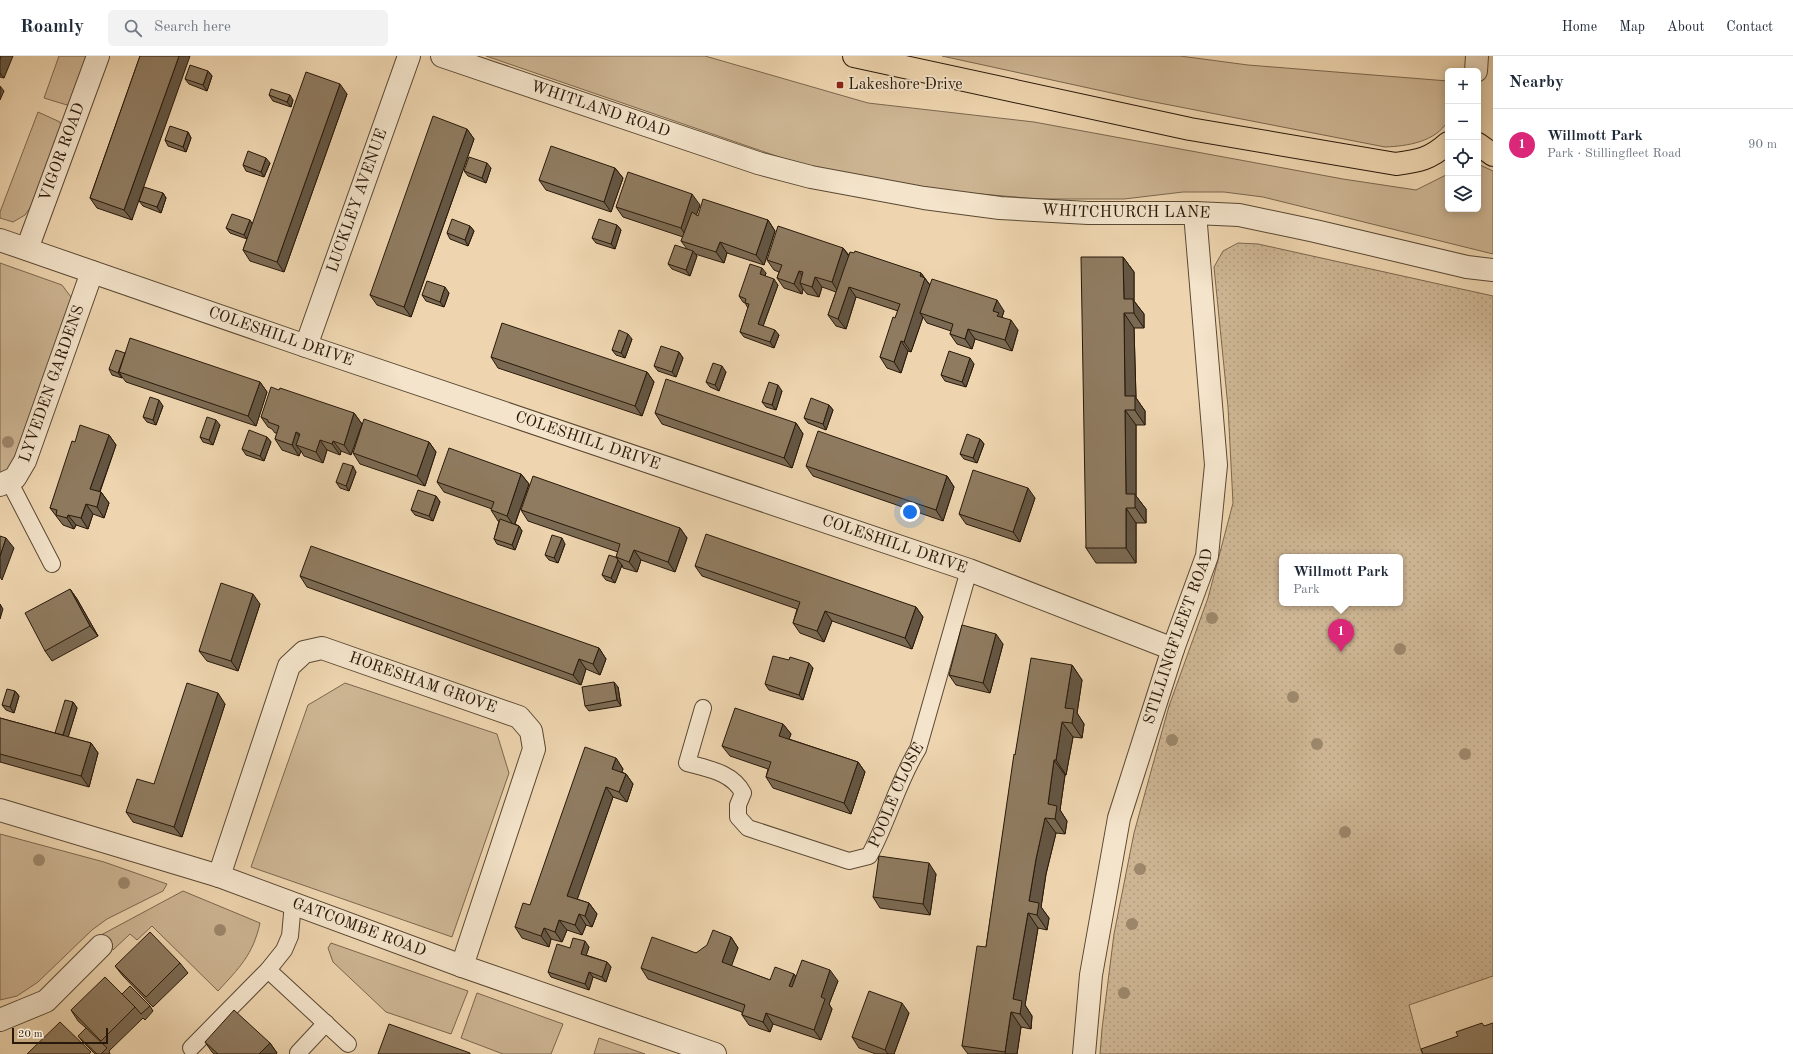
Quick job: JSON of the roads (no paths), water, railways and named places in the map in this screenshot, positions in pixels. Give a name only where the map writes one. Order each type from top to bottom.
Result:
[{"type":"highway","points":[[854,56],[1190,129],[1396,164],[1415,162],[1434,155],[1445,146]]},
{"type":"highway","points":[[1481,146],[1493,155]]},
{"type":"street","name":"VIGOR ROAD","points":[[27,250],[98,56]]},
{"type":"street","name":"LUCKLEY AVENUE","points":[[306,346],[409,56]]},
{"type":"street","name":"WHITLAND ROAD","points":[[442,56],[758,163]]},
{"type":"street","points":[[1476,68],[1477,56]]},
{"type":"street","name":"WHITCHURCH LANE","points":[[758,163],[811,177],[924,198],[1000,208],[1088,213],[1195,213],[1239,215],[1315,231],[1467,267],[1493,270]]},
{"type":"street","name":"STILLINGFLEET ROAD","points":[[1084,1054],[1092,975],[1119,818],[1173,649],[1207,556],[1216,465],[1195,213]]},
{"type":"street","name":"COLESHILL DRIVE","points":[[0,240],[306,346],[969,570],[1173,649]]},
{"type":"street","name":"LYVEDEN GARDENS","points":[[5,483],[15,478],[25,461],[92,272]]},
{"type":"street","name":"HORESHAM GROVE","points":[[219,876],[289,666],[304,652],[322,648],[519,717],[531,731],[534,749],[462,966]]},
{"type":"street","name":"GATCOMBE ROAD","points":[[0,810],[219,876],[462,966],[715,1054]]},
{"type":"street","points":[[0,1020],[46,1001],[101,946]]},
{"type":"lane","points":[[5,483],[52,564]]},
{"type":"lane","name":"POOLE CLOSE","points":[[703,708],[686,763],[727,775],[738,784],[743,792],[738,805],[738,817],[748,828],[849,861],[869,856],[879,838],[906,769],[918,749],[969,570]]},
{"type":"lane","points":[[191,1048],[268,970],[284,950],[290,936],[293,903]]},
{"type":"lane","points":[[268,970],[348,1044]]},
{"type":"lane","points":[[298,1053],[326,1023]]},
{"type":"place","name":"Lakeshore Drive","points":[[840,85]]},
{"type":"place","name":"Willmott Park","points":[[1341,652]]}]
